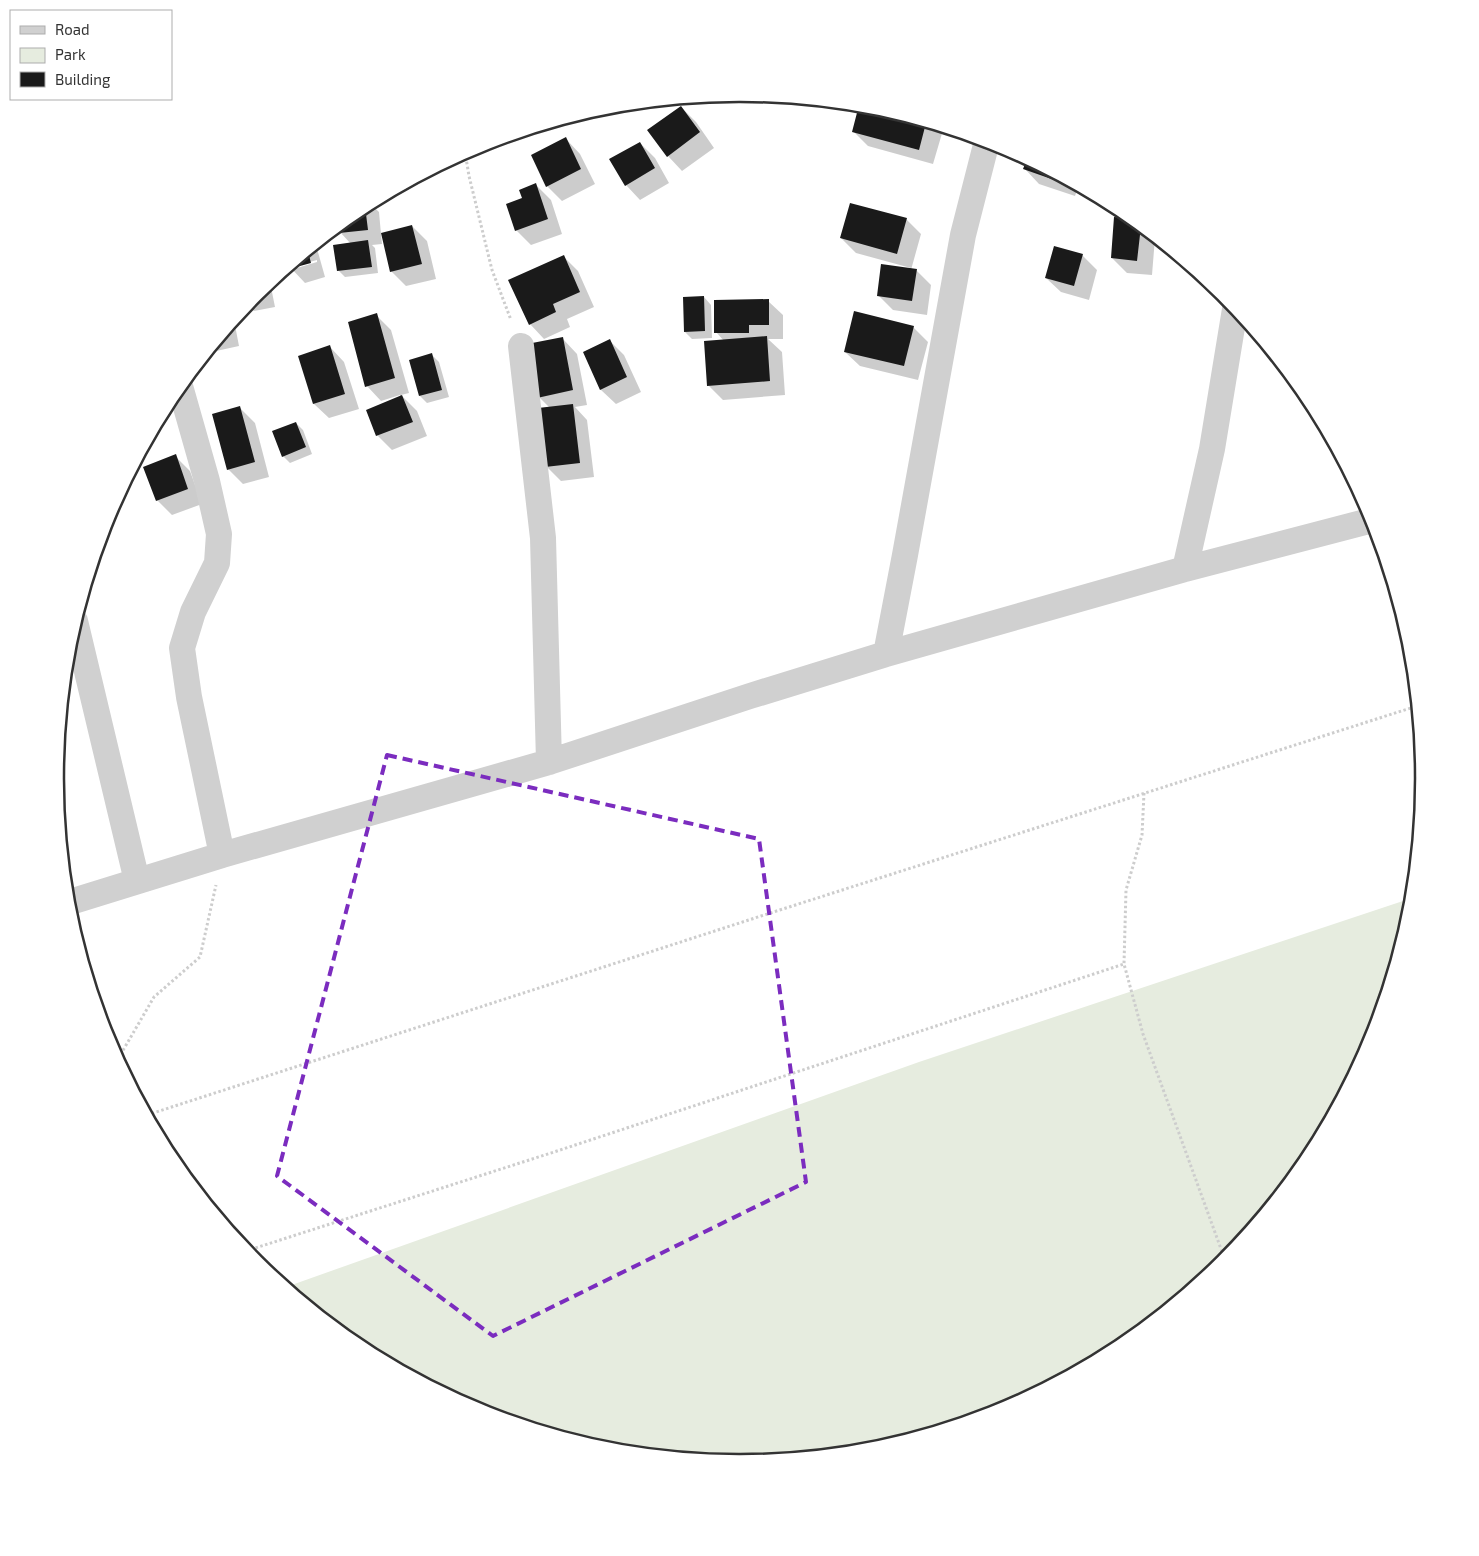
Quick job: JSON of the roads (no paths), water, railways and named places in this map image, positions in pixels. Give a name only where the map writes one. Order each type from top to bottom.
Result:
[{"type":"street","points":[[886,654],[963,235],[985,149]]},
{"type":"street","points":[[1185,569],[1212,449],[1234,318]]},
{"type":"street","points":[[521,346],[543,538],[549,762]]},
{"type":"street","points":[[183,396],[207,481],[219,534],[217,563],[193,612],[182,648],[189,697],[222,855]]},
{"type":"street","points":[[75,900],[222,855],[549,762],[750,696],[886,654],[1185,569],[1365,522]]},
{"type":"street","points":[[79,638],[137,881]]}]
